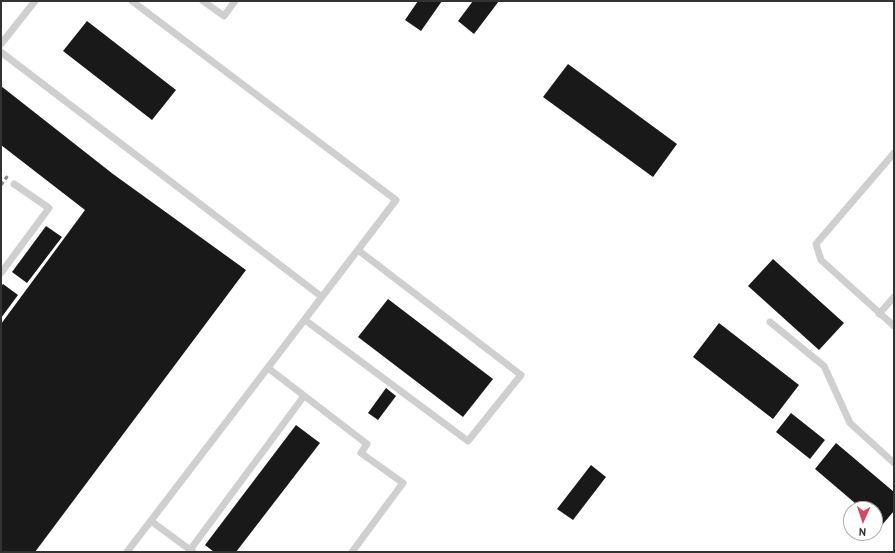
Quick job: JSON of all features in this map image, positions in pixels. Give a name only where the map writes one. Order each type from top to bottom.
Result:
[{"type":"lane","points":[[1,44],[35,1]]},
{"type":"lane","points":[[127,552],[396,200],[132,1]]},
{"type":"lane","points":[[203,1],[224,16],[236,1]]},
{"type":"lane","points":[[1,52],[322,297]]},
{"type":"lane","points":[[894,153],[816,244],[821,260],[894,326]]},
{"type":"lane","points":[[1,273],[49,208],[14,184]]},
{"type":"lane","points":[[305,320],[468,441],[521,375],[358,250]]},
{"type":"lane","points":[[879,314],[894,297]]},
{"type":"lane","points":[[770,322],[824,366],[850,423],[894,463]]},
{"type":"lane","points":[[268,368],[367,444],[361,453],[403,483],[352,552]]},
{"type":"lane","points":[[150,521],[192,551],[304,396]]},
{"type":"building","points":[[418,1],[442,1],[421,31],[405,20]]},
{"type":"building","points":[[473,1],[499,1],[474,34],[458,21]]},
{"type":"building","points":[[87,21],[176,90],[152,120],[63,51]]},
{"type":"building","points":[[568,64],[677,144],[653,177],[543,97]]},
{"type":"building","points":[[1,86],[113,174],[246,270],[35,552],[1,552],[1,324],[85,210],[1,145]]},
{"type":"building","points":[[46,226],[62,237],[27,283],[12,272]]},
{"type":"building","points":[[773,259],[844,323],[819,350],[748,286]]},
{"type":"building","points":[[3,284],[18,295],[1,318],[1,286]]},
{"type":"building","points":[[388,299],[493,379],[463,417],[358,337]]},
{"type":"building","points":[[719,323],[799,385],[773,419],[693,357]]},
{"type":"building","points":[[386,388],[396,396],[378,420],[368,413]]},
{"type":"building","points":[[791,413],[825,440],[810,459],[776,432]]},
{"type":"building","points":[[296,425],[320,443],[236,552],[214,552],[205,545]]},
{"type":"building","points":[[836,443],[894,492],[894,511],[883,524],[883,501],[853,501],[815,469]]},
{"type":"building","points":[[591,465],[606,477],[573,520],[557,509]]},
{"type":"railway","points":[[1,185],[9,174]]}]
